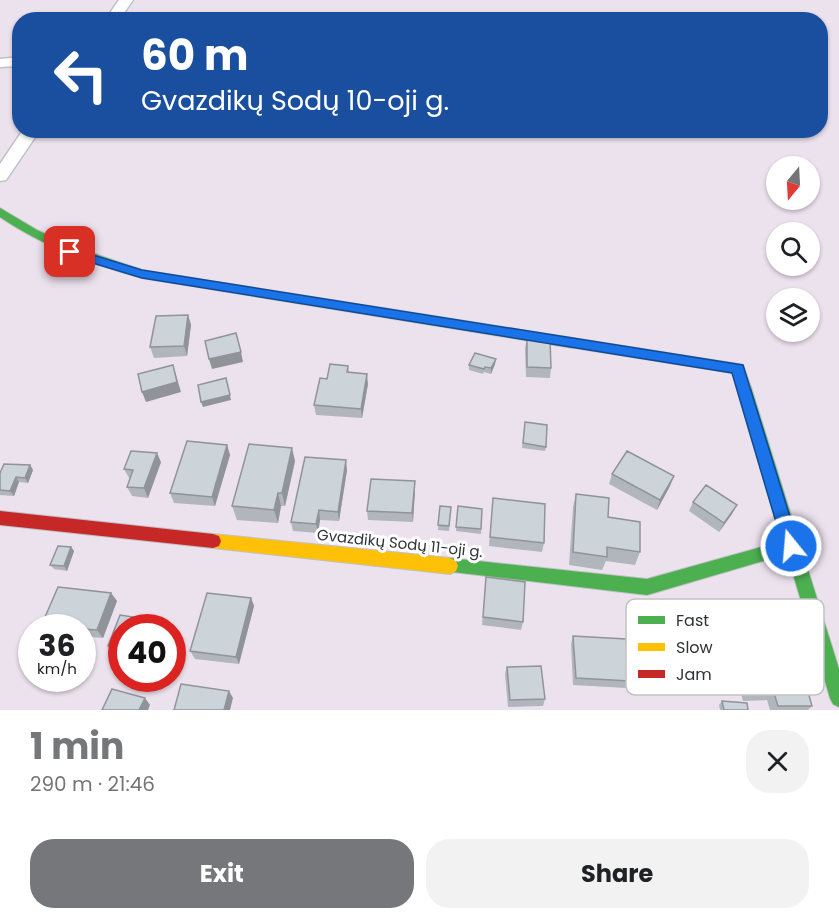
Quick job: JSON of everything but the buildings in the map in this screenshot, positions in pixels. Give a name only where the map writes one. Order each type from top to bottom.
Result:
[{"type":"street","points":[[0,176],[26,138]]},
{"type":"street","points":[[0,212],[15,224],[52,245],[89,259],[142,274],[738,369],[808,599]]},
{"type":"street","name":"Gvazdikų Sodų 11-oji g.","points":[[0,518],[647,587],[791,546]]},
{"type":"street","points":[[824,650],[839,698]]},
{"type":"shaded area","points":[[0,0],[839,0],[839,710],[0,710]]},
{"type":"traffic: fast","points":[[0,212],[50,242],[104,263],[142,274],[573,343]]},
{"type":"traffic: fast","points":[[744,387],[809,599]]},
{"type":"traffic: fast","points":[[450,566],[647,587],[791,546]]},
{"type":"traffic: fast","points":[[824,649],[839,698]]},
{"type":"traffic: slow","points":[[573,343],[738,369],[744,387]]},
{"type":"traffic: slow","points":[[213,541],[450,566]]},
{"type":"traffic: jam","points":[[0,518],[213,541]]},
{"type":"route","points":[[70,252],[142,274],[738,369],[791,546]]}]
